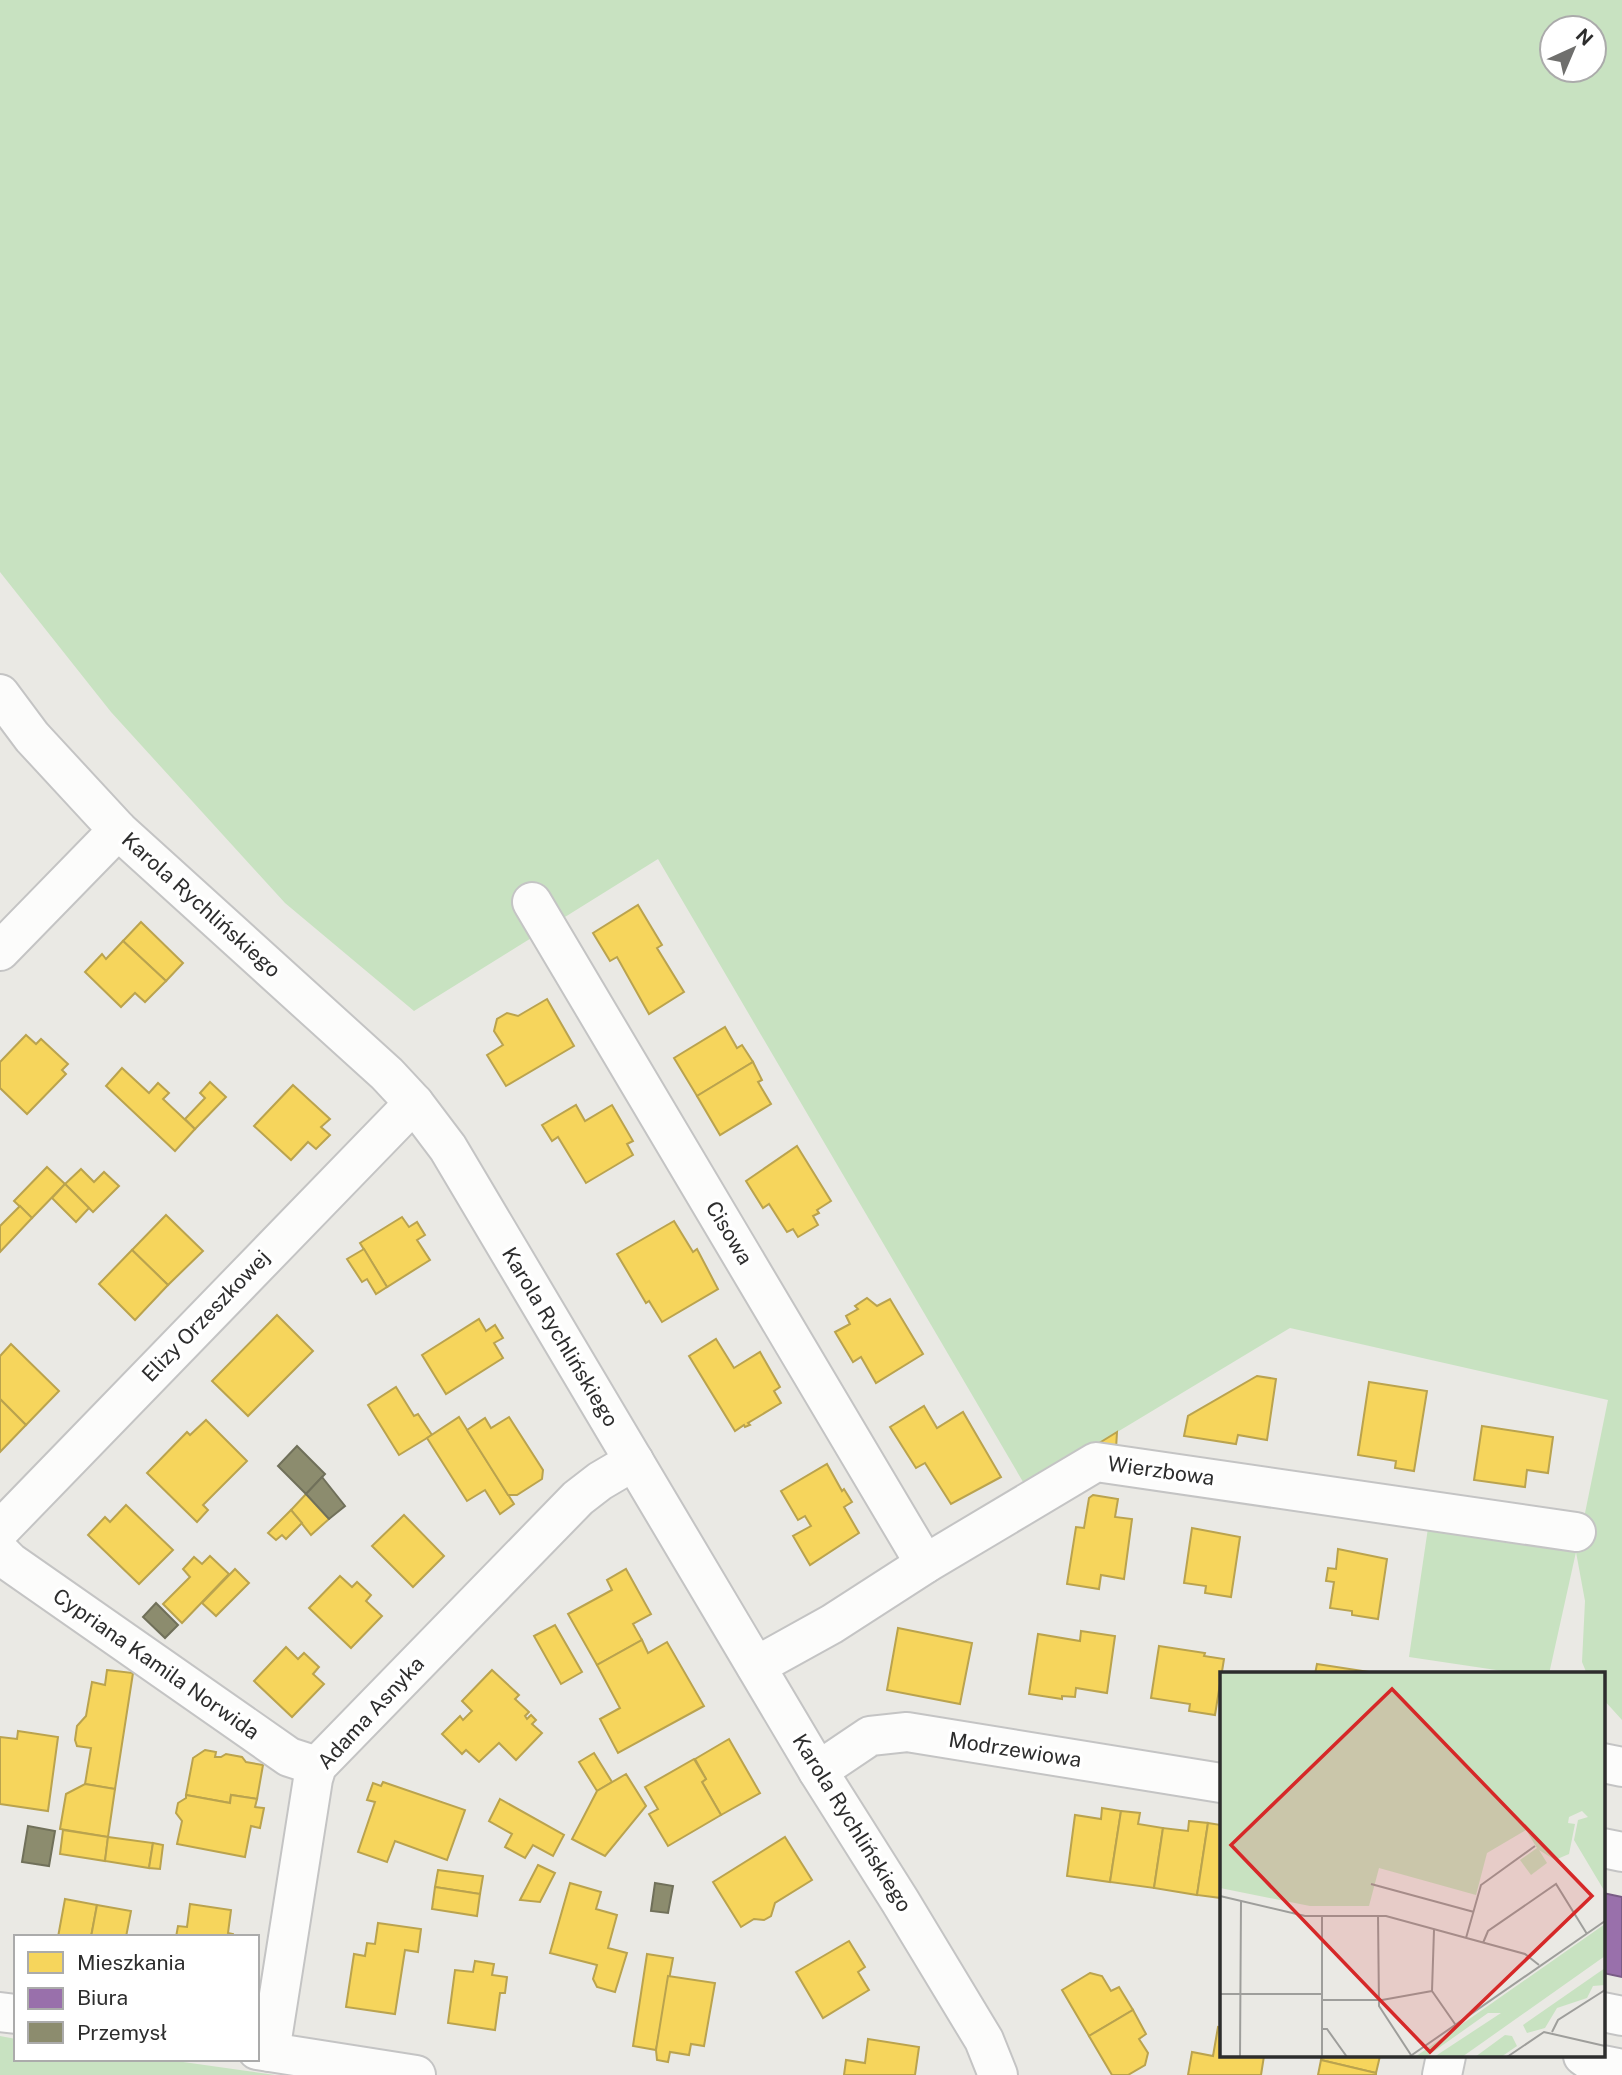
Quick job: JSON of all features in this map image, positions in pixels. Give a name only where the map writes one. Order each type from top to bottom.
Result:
[{"type":"street","name":"Karola Rychlińskiego","points":[[0,694],[32,737],[118,830],[387,1074],[414,1103],[447,1147],[818,1771],[984,2040],[998,2075]]},
{"type":"street","points":[[0,951],[118,830]]},
{"type":"street","name":"Cisowa","points":[[532,902],[925,1564]]},
{"type":"street","name":"Elizy Orzeszkowej","points":[[0,1530],[414,1103]]},
{"type":"street","name":"Adama Asnyka","points":[[264,2051],[317,1766],[578,1498],[634,1461]]},
{"type":"street","name":"Wierzbowa","points":[[756,1666],[832,1624],[925,1564],[1096,1462],[1576,1532]]},
{"type":"street","name":"Cypriana Kamila Norwida","points":[[0,1552],[10,1562],[289,1757],[317,1766]]},
{"type":"street","name":"Modrzewiowa","points":[[818,1771],[870,1736],[906,1732],[1220,1783]]},
{"type":"street","points":[[1604,1763],[1622,1767]]},
{"type":"street","points":[[1604,1848],[1622,1852]]},
{"type":"street","points":[[1604,2012],[1622,2016]]},
{"type":"street","points":[[264,2051],[416,2075]]},
{"type":"street","points":[[1586,2058],[1593,2063],[1622,2069]]},
{"type":"green space","points":[[0,0],[1622,0],[1622,1720],[1604,1700],[1604,1672],[1586,1672],[1582,1662],[1585,1601],[1576,1552],[1549,1672],[1510,1672],[1409,1657],[1428,1528],[1584,1518],[1608,1400],[1290,1328],[1026,1487],[658,859],[414,1011],[285,903],[111,712],[0,572]]},
{"type":"green space","points":[[0,2036],[14,2039],[14,2061],[176,2061],[275,2075],[0,2075]]},
{"type":"building: Mieszkania","points":[[638,905],[662,945],[657,948],[684,992],[649,1014],[617,957],[610,961],[593,933]]},
{"type":"building: Mieszkania","points":[[141,922],[183,963],[166,981],[123,941]]},
{"type":"building: Mieszkania","points":[[123,941],[166,981],[145,1002],[135,993],[121,1007],[85,972],[102,954],[106,959]]},
{"type":"building: Mieszkania","points":[[547,999],[574,1046],[506,1086],[487,1055],[503,1045],[494,1031],[497,1019],[507,1013],[518,1016]]},
{"type":"building: Mieszkania","points":[[725,1027],[737,1048],[742,1045],[753,1062],[697,1096],[674,1058]]},
{"type":"building: Mieszkania","points":[[26,1035],[36,1044],[41,1039],[68,1064],[62,1070],[66,1074],[27,1114],[0,1088],[0,1062]]},
{"type":"building: Mieszkania","points":[[753,1062],[762,1080],[758,1082],[771,1104],[720,1135],[697,1096]]},
{"type":"building: Mieszkania","points":[[122,1068],[149,1093],[158,1083],[169,1093],[163,1099],[195,1129],[175,1151],[106,1086]]},
{"type":"building: Mieszkania","points":[[210,1082],[226,1097],[195,1129],[185,1119],[205,1098],[200,1093]]},
{"type":"building: Mieszkania","points":[[293,1085],[330,1119],[321,1127],[330,1135],[316,1149],[308,1142],[291,1160],[254,1126]]},
{"type":"building: Mieszkania","points":[[576,1105],[585,1121],[612,1105],[633,1141],[627,1144],[633,1155],[586,1183],[558,1137],[552,1141],[542,1125]]},
{"type":"building: Mieszkania","points":[[797,1146],[831,1201],[813,1216],[818,1225],[798,1237],[793,1229],[787,1232],[769,1204],[763,1208],[746,1181]]},
{"type":"building: Mieszkania","points":[[47,1167],[65,1184],[32,1218],[14,1201]]},
{"type":"building: Mieszkania","points":[[81,1169],[94,1182],[104,1172],[119,1186],[93,1212],[65,1184]]},
{"type":"building: Mieszkania","points":[[65,1184],[89,1208],[76,1222],[52,1198]]},
{"type":"building: Mieszkania","points":[[20,1206],[32,1218],[0,1252],[0,1226]]},
{"type":"building: Mieszkania","points":[[166,1215],[203,1251],[168,1285],[132,1250]]},
{"type":"building: Mieszkania","points":[[402,1217],[409,1227],[417,1222],[425,1235],[417,1240],[430,1260],[387,1287],[360,1243]]},
{"type":"building: Mieszkania","points":[[674,1221],[693,1252],[697,1249],[718,1289],[662,1322],[649,1301],[646,1303],[617,1254]]},
{"type":"building: Mieszkania","points":[[364,1249],[387,1287],[376,1294],[367,1279],[362,1282],[347,1259]]},
{"type":"building: Mieszkania","points":[[132,1250],[168,1285],[135,1320],[99,1284]]},
{"type":"building: Mieszkania","points":[[867,1298],[877,1306],[890,1299],[923,1354],[876,1383],[861,1357],[853,1362],[835,1332],[850,1324],[846,1316],[858,1309],[855,1306]]},
{"type":"building: Mieszkania","points":[[277,1315],[313,1351],[248,1416],[212,1381]]},
{"type":"building: Mieszkania","points":[[479,1319],[486,1331],[495,1325],[503,1338],[494,1343],[503,1358],[446,1394],[422,1355]]},
{"type":"building: Mieszkania","points":[[716,1339],[734,1368],[760,1352],[780,1387],[774,1391],[781,1403],[748,1423],[750,1425],[744,1425],[735,1431],[689,1356]]},
{"type":"building: Mieszkania","points":[[11,1344],[59,1391],[26,1425],[0,1399],[0,1356]]},
{"type":"building: Mieszkania","points":[[1257,1376],[1276,1379],[1267,1440],[1238,1435],[1236,1444],[1184,1436],[1188,1416]]},
{"type":"building: Mieszkania","points":[[1369,1382],[1427,1391],[1414,1471],[1395,1468],[1396,1461],[1358,1455]]},
{"type":"building: Mieszkania","points":[[396,1387],[414,1416],[418,1414],[432,1435],[399,1455],[368,1405]]},
{"type":"building: Mieszkania","points":[[0,1399],[26,1425],[0,1452]]},
{"type":"building: Mieszkania","points":[[924,1406],[937,1428],[963,1412],[1001,1477],[951,1504],[925,1463],[916,1468],[890,1427]]},
{"type":"building: Mieszkania","points":[[459,1417],[514,1504],[500,1514],[485,1490],[467,1501],[427,1438]]},
{"type":"building: Mieszkania","points":[[509,1417],[543,1470],[542,1479],[517,1495],[508,1495],[467,1430],[485,1418],[491,1428]]},
{"type":"building: Mieszkania","points":[[206,1420],[247,1461],[203,1505],[208,1510],[197,1522],[147,1473],[187,1432],[190,1435]]},
{"type":"building: Mieszkania","points":[[1482,1426],[1553,1437],[1548,1473],[1527,1470],[1525,1487],[1474,1480]]},
{"type":"building: Mieszkania","points":[[1117,1432],[1116,1449],[1096,1445]]},
{"type":"building: Mieszkania","points":[[827,1464],[842,1491],[844,1489],[852,1502],[844,1507],[859,1533],[810,1565],[793,1536],[811,1526],[805,1516],[798,1520],[781,1491]]},
{"type":"building: Mieszkania","points":[[306,1494],[329,1519],[311,1535],[291,1510]]},
{"type":"building: Mieszkania","points":[[1093,1495],[1118,1499],[1115,1517],[1132,1519],[1124,1579],[1101,1575],[1099,1589],[1067,1584],[1076,1527],[1084,1528],[1089,1498]]},
{"type":"building: Mieszkania","points":[[126,1505],[173,1550],[139,1584],[88,1535],[105,1517],[110,1522]]},
{"type":"building: Mieszkania","points":[[291,1510],[302,1523],[286,1539],[282,1535],[276,1540],[268,1533]]},
{"type":"building: Mieszkania","points":[[404,1515],[444,1556],[413,1587],[372,1546]]},
{"type":"building: Mieszkania","points":[[1192,1528],[1240,1537],[1231,1597],[1205,1593],[1206,1586],[1184,1583]]},
{"type":"building: Mieszkania","points":[[1338,1549],[1387,1559],[1378,1619],[1330,1608],[1334,1582],[1326,1581],[1328,1568],[1336,1569]]},
{"type":"building: Mieszkania","points":[[210,1556],[229,1574],[182,1623],[163,1604],[190,1577],[183,1569],[194,1557],[202,1564]]},
{"type":"building: Mieszkania","points":[[235,1569],[249,1583],[216,1616],[202,1603]]},
{"type":"building: Mieszkania","points":[[626,1569],[651,1614],[633,1624],[642,1640],[597,1665],[568,1614],[612,1590],[607,1580]]},
{"type":"building: Mieszkania","points":[[340,1576],[352,1587],[357,1582],[371,1595],[366,1601],[382,1616],[351,1648],[309,1608]]},
{"type":"building: Mieszkania","points":[[555,1625],[582,1672],[561,1684],[534,1636]]},
{"type":"building: Mieszkania","points":[[898,1628],[972,1643],[960,1704],[887,1690]]},
{"type":"building: Mieszkania","points":[[1081,1631],[1115,1636],[1107,1693],[1076,1688],[1075,1697],[1062,1696],[1062,1699],[1029,1694],[1038,1634],[1080,1641]]},
{"type":"building: Mieszkania","points":[[642,1640],[648,1653],[667,1642],[704,1706],[618,1753],[600,1719],[620,1708],[597,1665]]},
{"type":"building: Mieszkania","points":[[1159,1646],[1205,1653],[1204,1656],[1224,1659],[1215,1715],[1189,1711],[1190,1704],[1151,1698]]},
{"type":"building: Mieszkania","points":[[286,1647],[298,1659],[304,1653],[319,1667],[313,1674],[324,1684],[292,1717],[254,1681]]},
{"type":"building: Mieszkania","points":[[1317,1664],[1369,1672],[1315,1672]]},
{"type":"building: Mieszkania","points":[[107,1670],[133,1673],[115,1789],[85,1784],[91,1748],[77,1746],[75,1740],[77,1726],[86,1716],[92,1682],[105,1685]]},
{"type":"building: Mieszkania","points":[[492,1670],[519,1695],[515,1699],[529,1712],[525,1716],[527,1719],[531,1715],[536,1720],[532,1724],[542,1733],[516,1760],[499,1743],[479,1762],[466,1750],[462,1754],[442,1734],[460,1716],[463,1720],[472,1711],[462,1701]]},
{"type":"building: Mieszkania","points":[[18,1731],[58,1737],[48,1811],[0,1804],[0,1737],[17,1739]]},
{"type":"building: Mieszkania","points":[[729,1739],[760,1793],[721,1815],[702,1782],[706,1779],[695,1759]]},
{"type":"building: Mieszkania","points":[[205,1750],[216,1752],[215,1757],[226,1754],[263,1765],[257,1799],[231,1795],[230,1803],[186,1795],[193,1758]]},
{"type":"building: Mieszkania","points":[[594,1753],[612,1782],[597,1791],[579,1762]]},
{"type":"building: Mieszkania","points":[[694,1759],[706,1779],[702,1782],[721,1815],[668,1846],[649,1814],[658,1809],[645,1787]]},
{"type":"building: Mieszkania","points":[[626,1774],[646,1806],[605,1856],[572,1839],[597,1791]]},
{"type":"building: Mieszkania","points":[[383,1782],[465,1810],[447,1860],[395,1841],[387,1862],[358,1852],[375,1802],[367,1800],[373,1783],[381,1786]]},
{"type":"building: Mieszkania","points":[[85,1784],[115,1789],[108,1837],[60,1829],[66,1794]]},
{"type":"building: Mieszkania","points":[[186,1795],[230,1803],[231,1795],[257,1799],[255,1807],[264,1808],[260,1828],[251,1826],[245,1857],[177,1844],[182,1821],[176,1813],[178,1803],[186,1798]]},
{"type":"building: Mieszkania","points":[[500,1799],[564,1835],[553,1856],[533,1845],[525,1858],[505,1847],[512,1834],[489,1821]]},
{"type":"building: Mieszkania","points":[[1102,1808],[1121,1811],[1110,1882],[1067,1876],[1075,1815],[1101,1819]]},
{"type":"building: Mieszkania","points":[[1121,1811],[1140,1813],[1138,1824],[1163,1828],[1154,1888],[1110,1882]]},
{"type":"building: Mieszkania","points":[[1189,1821],[1208,1823],[1197,1895],[1154,1888],[1163,1828],[1188,1831]]},
{"type":"building: Mieszkania","points":[[1208,1823],[1220,1825],[1220,1898],[1197,1895]]},
{"type":"building: Mieszkania","points":[[63,1830],[108,1837],[105,1861],[60,1854]]},
{"type":"building: Mieszkania","points":[[108,1837],[153,1843],[149,1868],[105,1861]]},
{"type":"building: Mieszkania","points":[[785,1837],[812,1880],[775,1903],[771,1916],[764,1920],[754,1919],[741,1927],[713,1882]]},
{"type":"building: Mieszkania","points":[[153,1843],[163,1845],[160,1869],[149,1868]]},
{"type":"building: Mieszkania","points":[[538,1865],[555,1873],[540,1902],[520,1900]]},
{"type":"building: Mieszkania","points":[[438,1870],[483,1876],[480,1894],[435,1887]]},
{"type":"building: Mieszkania","points":[[570,1883],[601,1892],[596,1909],[617,1915],[608,1948],[627,1953],[615,1992],[597,1987],[593,1979],[597,1965],[550,1953]]},
{"type":"building: Mieszkania","points":[[435,1887],[480,1894],[477,1916],[432,1909]]},
{"type":"building: Mieszkania","points":[[65,1899],[97,1905],[91,1935],[58,1935]]},
{"type":"building: Mieszkania","points":[[190,1904],[231,1910],[228,1933],[233,1935],[176,1935],[178,1926],[187,1927]]},
{"type":"building: Mieszkania","points":[[97,1905],[131,1911],[126,1935],[91,1935]]},
{"type":"building: Mieszkania","points":[[378,1923],[421,1929],[418,1952],[405,1950],[395,2014],[346,2007],[354,1954],[365,1956],[367,1943],[375,1944]]},
{"type":"building: Mieszkania","points":[[849,1941],[865,1967],[858,1972],[869,1990],[823,2018],[796,1972]]},
{"type":"building: Mieszkania","points":[[647,1954],[673,1958],[656,2050],[633,2046]]},
{"type":"building: Mieszkania","points":[[475,1961],[494,1964],[492,1975],[507,1977],[505,1993],[500,1993],[495,2030],[448,2023],[455,1970],[473,1972]]},
{"type":"building: Mieszkania","points":[[1090,1973],[1102,1976],[1111,1991],[1119,1987],[1133,2010],[1089,2036],[1062,1990]]},
{"type":"building: Mieszkania","points":[[668,1976],[715,1983],[704,2046],[691,2044],[689,2055],[670,2052],[668,2062],[657,2060],[656,2050]]},
{"type":"building: Mieszkania","points":[[1133,2010],[1146,2034],[1139,2039],[1148,2053],[1145,2065],[1128,2075],[1112,2075],[1089,2036]]},
{"type":"building: Mieszkania","points":[[1218,2027],[1220,2058],[1264,2058],[1261,2075],[1188,2075],[1192,2052],[1213,2056]]},
{"type":"building: Mieszkania","points":[[868,2039],[919,2047],[915,2075],[844,2075],[846,2060],[865,2063]]},
{"type":"building: Mieszkania","points":[[1322,2058],[1380,2058],[1376,2073]]},
{"type":"building: Mieszkania","points":[[1321,2060],[1376,2073],[1376,2075],[1318,2075]]},
{"type":"building: Biura","points":[[1604,1893],[1622,1897],[1622,1977],[1604,1973]]},
{"type":"building: Przemysł","points":[[297,1446],[325,1474],[306,1494],[278,1466]]},
{"type":"building: Przemysł","points":[[322,1477],[345,1506],[329,1519],[306,1494]]},
{"type":"building: Przemysł","points":[[156,1603],[178,1625],[165,1638],[143,1617]]},
{"type":"building: Przemysł","points":[[28,1826],[55,1831],[49,1866],[22,1862]]},
{"type":"building: Przemysł","points":[[655,1883],[673,1886],[668,1913],[651,1911]]}]
